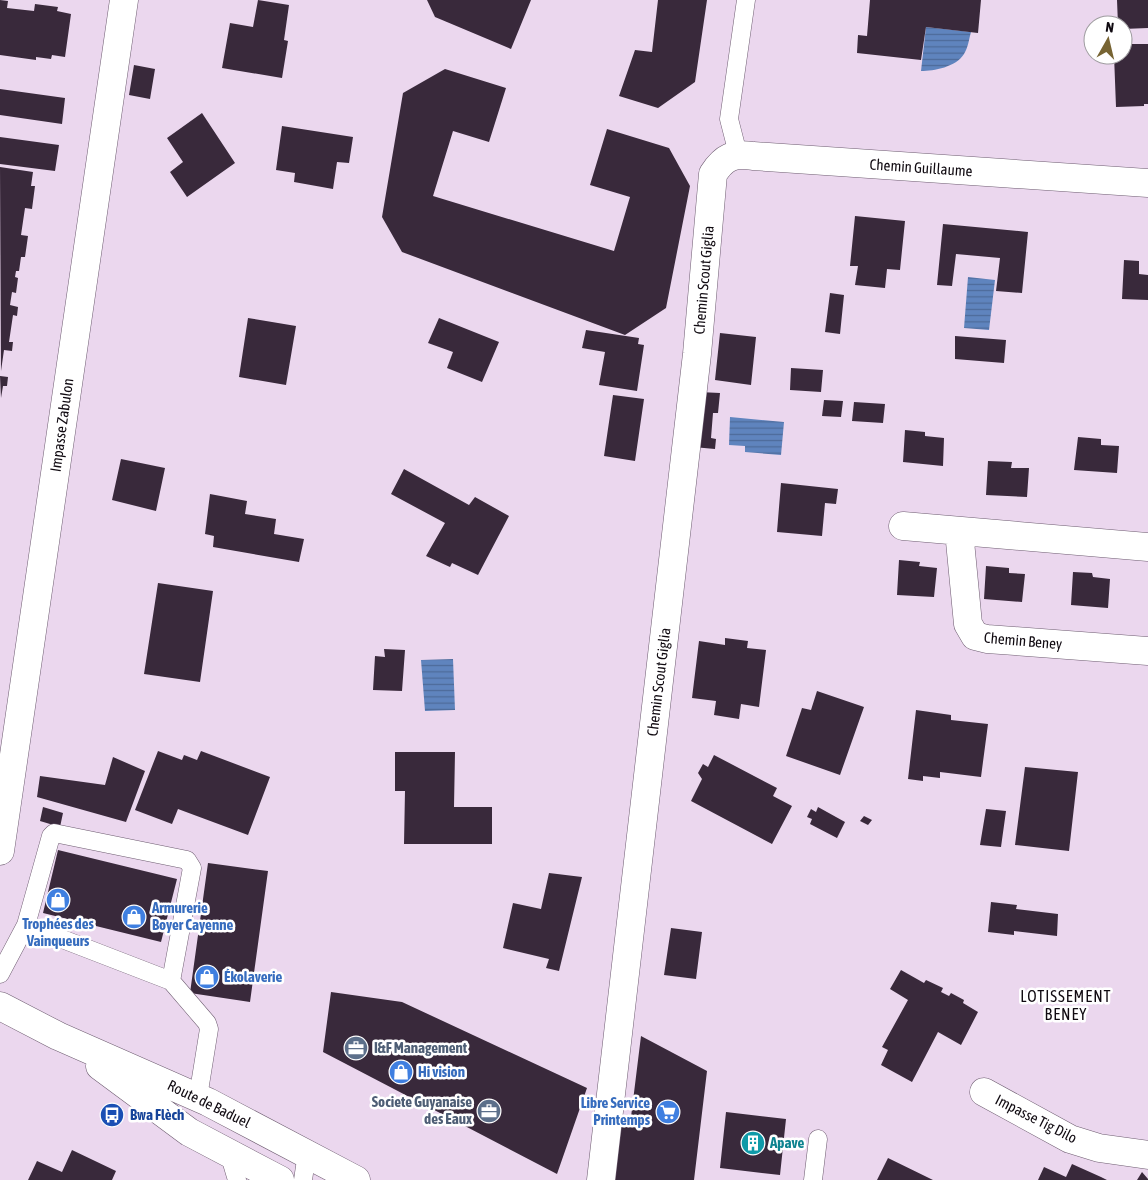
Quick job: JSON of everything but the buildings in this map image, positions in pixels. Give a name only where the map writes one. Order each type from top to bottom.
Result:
[{"type":"street","name":"Impasse Zabulon","points":[[0,851],[124,0]]},
{"type":"street","name":"Chemin Guillaume","points":[[738,154],[1148,183]]},
{"type":"street","name":"Chemin Scout Giglia","points":[[601,1180],[697,354],[713,174],[725,160],[738,154]]},
{"type":"street","points":[[903,526],[1148,547]]},
{"type":"street","name":"Chemin Beney","points":[[959,531],[968,624],[975,636],[987,639],[1148,651]]},
{"type":"street","name":"Route de Baduel","points":[[0,1006],[58,1036],[198,1097],[356,1180]]},
{"type":"street","name":"Route de Baduel","points":[[58,1036],[189,1132],[280,1180]]},
{"type":"street","name":"Impasse Tig Dilo","points":[[984,1092],[1070,1139],[1099,1148],[1148,1155]]},
{"type":"lane","points":[[738,154],[728,119],[746,0]]},
{"type":"lane","points":[[0,974],[26,925],[51,836],[54,833],[187,860],[192,868],[172,982]]},
{"type":"lane","points":[[26,925],[172,982],[207,1023],[209,1029],[198,1097]]},
{"type":"lane","points":[[813,1180],[818,1140]]},
{"type":"lane","points":[[229,1153],[237,1180]]},
{"type":"lane","points":[[303,1180],[307,1153]]},
{"type":"water","points":[[926,27],[971,32],[964,54],[950,65],[921,71]]},
{"type":"water","points":[[968,277],[995,280],[989,330],[964,328]]},
{"type":"water","points":[[730,417],[784,422],[781,455],[745,452],[745,446],[729,445]]},
{"type":"water","points":[[453,659],[455,710],[425,711],[421,660]]},
{"type":"place","name":"Trophées des Vainqueurs","points":[[58,900]]},
{"type":"place","name":"Armurerie Boyer Cayenne","points":[[134,917]]},
{"type":"place","name":"Ékolaverie","points":[[207,977]]},
{"type":"place","name":"I&F Management","points":[[356,1048]]},
{"type":"place","name":"Hi vision","points":[[401,1072]]},
{"type":"place","name":"Societe Guyanaise des Eaux","points":[[489,1111]]},
{"type":"place","name":"Libre Service Printemps","points":[[668,1112]]},
{"type":"place","name":"Bwa Flèch","points":[[112,1115]]},
{"type":"place","name":"Apave","points":[[753,1143]]},
{"type":"district","name":"LOTISSEMENT BENEY","points":[[1066,1005]]}]
